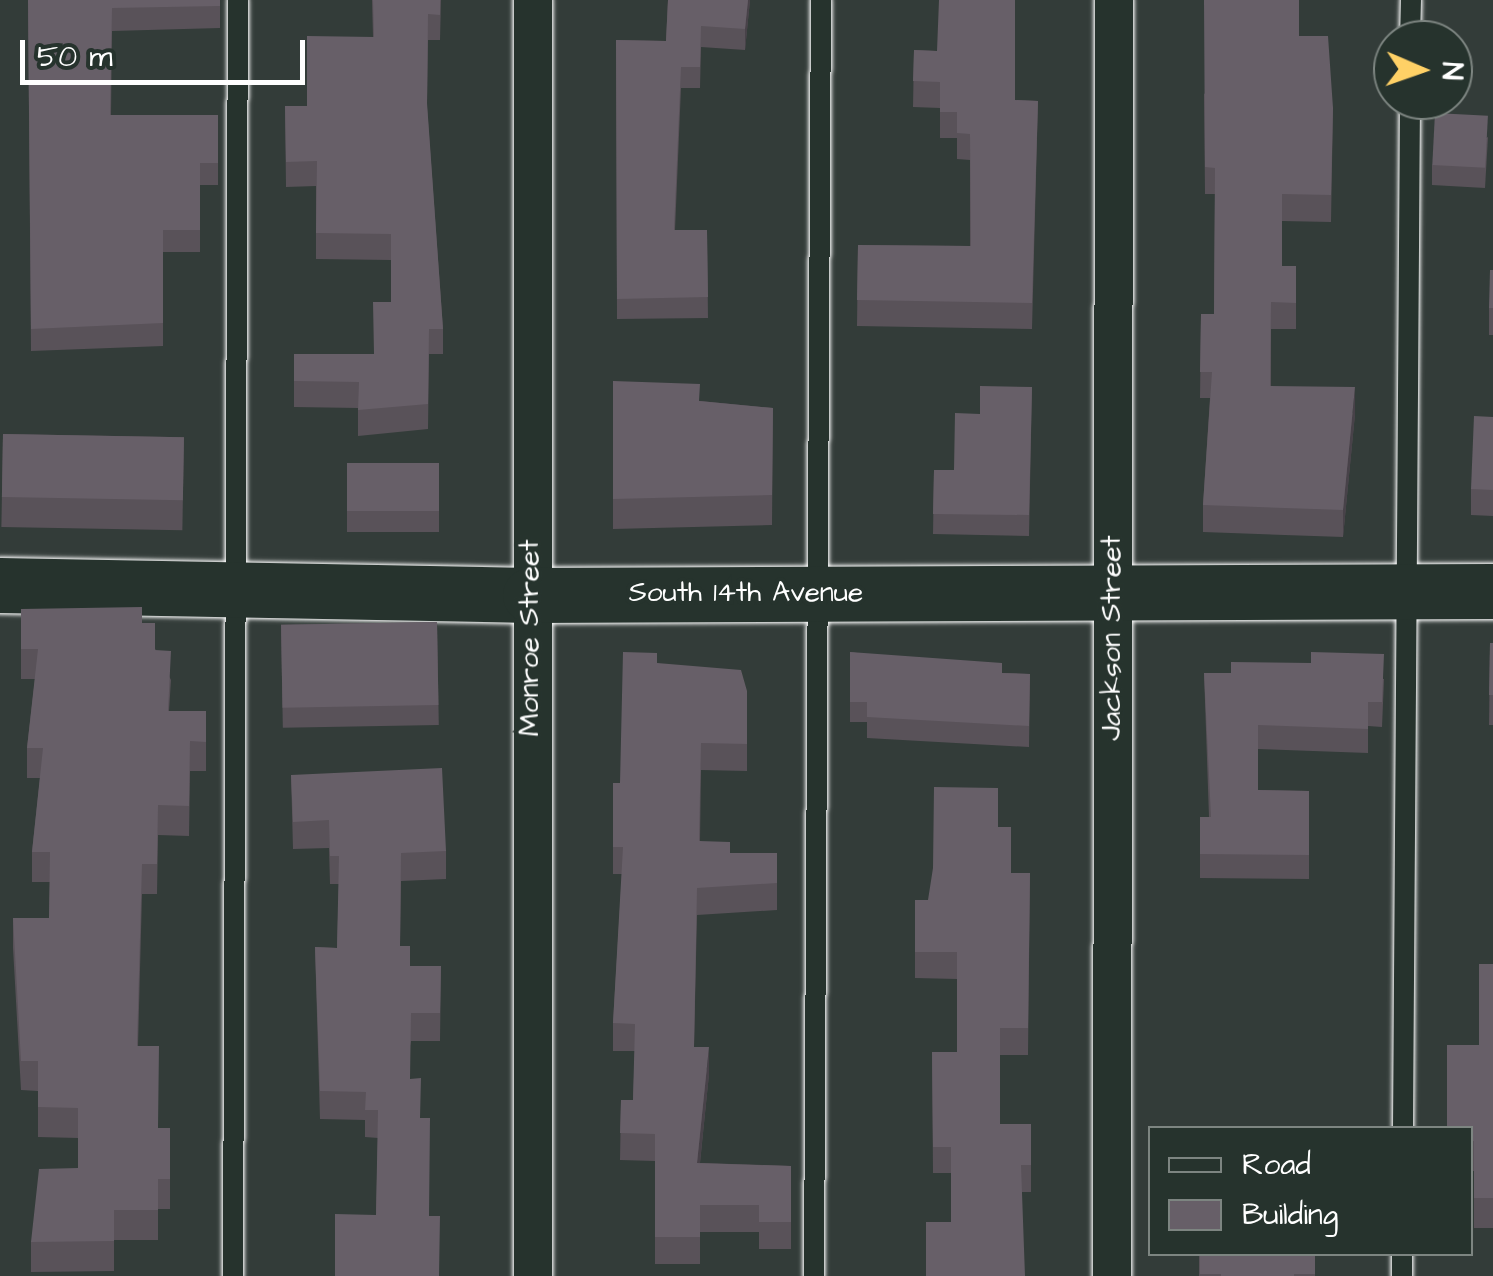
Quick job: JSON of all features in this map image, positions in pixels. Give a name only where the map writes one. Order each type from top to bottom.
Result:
[{"type":"street","name":"Monroe Street","points":[[532,1276],[533,0]]},
{"type":"street","name":"Jackson Street","points":[[1112,1276],[1114,0]]},
{"type":"street","name":"South 14th Avenue","points":[[0,585],[530,594],[1493,590]]},
{"type":"lane","points":[[233,1276],[238,0]]},
{"type":"lane","points":[[814,1276],[821,0]]},
{"type":"lane","points":[[1403,1126],[1410,120]]},
{"type":"building","points":[[28,0],[220,0],[220,6],[112,8],[110,115],[218,115],[218,163],[200,163],[200,230],[163,230],[163,323],[31,329]]},
{"type":"building","points":[[373,0],[440,0],[440,15],[428,14],[427,103],[443,329],[429,329],[428,404],[358,410],[359,382],[294,381],[294,354],[374,354],[373,302],[391,302],[391,234],[316,233],[317,161],[286,162],[285,106],[307,106],[307,36],[374,37]]},
{"type":"building","points":[[668,0],[748,0],[745,29],[701,26],[700,67],[681,67],[674,230],[707,230],[708,297],[617,299],[616,40],[666,41]]},
{"type":"building","points":[[939,0],[1015,0],[1015,100],[1038,101],[1032,303],[857,300],[858,245],[971,246],[970,134],[957,133],[957,112],[940,112],[940,82],[913,81],[914,50],[937,51]]},
{"type":"building","points":[[1204,0],[1299,0],[1299,36],[1328,36],[1333,108],[1331,195],[1282,194],[1282,266],[1296,266],[1296,303],[1271,302],[1270,386],[1355,387],[1343,510],[1203,505],[1212,372],[1200,372],[1201,314],[1214,314],[1215,168],[1205,167]]},
{"type":"building","points":[[1473,115],[1488,116],[1485,168],[1432,165],[1435,120],[1473,120]]},
{"type":"building","points":[[1493,270],[1493,308],[1489,308]]},
{"type":"building","points":[[613,381],[700,384],[699,401],[773,408],[772,495],[613,499]]},
{"type":"building","points":[[980,386],[1032,387],[1029,515],[933,514],[934,470],[954,470],[955,413],[980,414]]},
{"type":"building","points":[[1474,416],[1493,417],[1493,490],[1471,489]]},
{"type":"building","points":[[3,434],[184,437],[183,500],[2,497]]},
{"type":"building","points":[[347,463],[439,463],[439,511],[347,511]]},
{"type":"building","points":[[142,607],[142,623],[155,623],[155,650],[171,651],[168,711],[206,711],[206,742],[190,741],[189,806],[158,805],[157,864],[142,864],[137,1046],[159,1046],[158,1128],[170,1128],[170,1179],[158,1179],[158,1210],[114,1210],[114,1241],[31,1242],[39,1169],[78,1168],[78,1108],[38,1107],[38,1061],[21,1061],[13,918],[49,918],[50,852],[32,852],[43,748],[27,748],[38,649],[21,649],[21,609]]},
{"type":"building","points":[[437,622],[438,705],[282,708],[281,625]]},
{"type":"building","points":[[1493,643],[1493,695],[1489,695]]},
{"type":"building","points":[[623,652],[657,653],[657,663],[741,670],[747,691],[747,744],[701,743],[699,841],[730,842],[730,853],[777,853],[777,883],[697,888],[694,1047],[709,1047],[697,1163],[791,1166],[791,1222],[759,1222],[759,1205],[700,1205],[700,1237],[655,1237],[655,1134],[620,1133],[621,1100],[633,1100],[635,1024],[613,1023],[623,847],[613,847],[613,783],[620,783]]},
{"type":"building","points":[[850,652],[1002,663],[1002,673],[1030,674],[1029,726],[867,717],[867,702],[850,702]]},
{"type":"building","points":[[1311,652],[1384,654],[1382,702],[1368,702],[1368,729],[1258,725],[1258,790],[1309,791],[1309,855],[1200,854],[1200,817],[1211,817],[1204,673],[1231,673],[1231,662],[1311,663]]},
{"type":"building","points":[[442,768],[446,851],[401,853],[400,946],[410,946],[410,966],[441,966],[440,1013],[411,1013],[410,1079],[421,1078],[420,1118],[430,1118],[429,1216],[440,1216],[439,1276],[335,1276],[335,1214],[376,1215],[378,1110],[365,1110],[366,1092],[320,1091],[315,947],[337,948],[339,856],[330,856],[329,820],[293,822],[291,775]]},
{"type":"building","points":[[934,787],[998,788],[998,827],[1011,827],[1011,873],[1030,873],[1028,1028],[1000,1028],[1000,1124],[1031,1124],[1031,1165],[1021,1165],[1025,1276],[926,1276],[926,1222],[951,1222],[951,1147],[933,1147],[932,1052],[957,1052],[957,952],[915,952],[915,900],[928,900],[933,868]]},
{"type":"building","points":[[1479,964],[1493,964],[1493,1198],[1474,1198],[1473,1126],[1447,1126],[1447,1045],[1479,1045]]},
{"type":"building","points":[[1200,1256],[1315,1256],[1315,1274],[1200,1274]]}]
